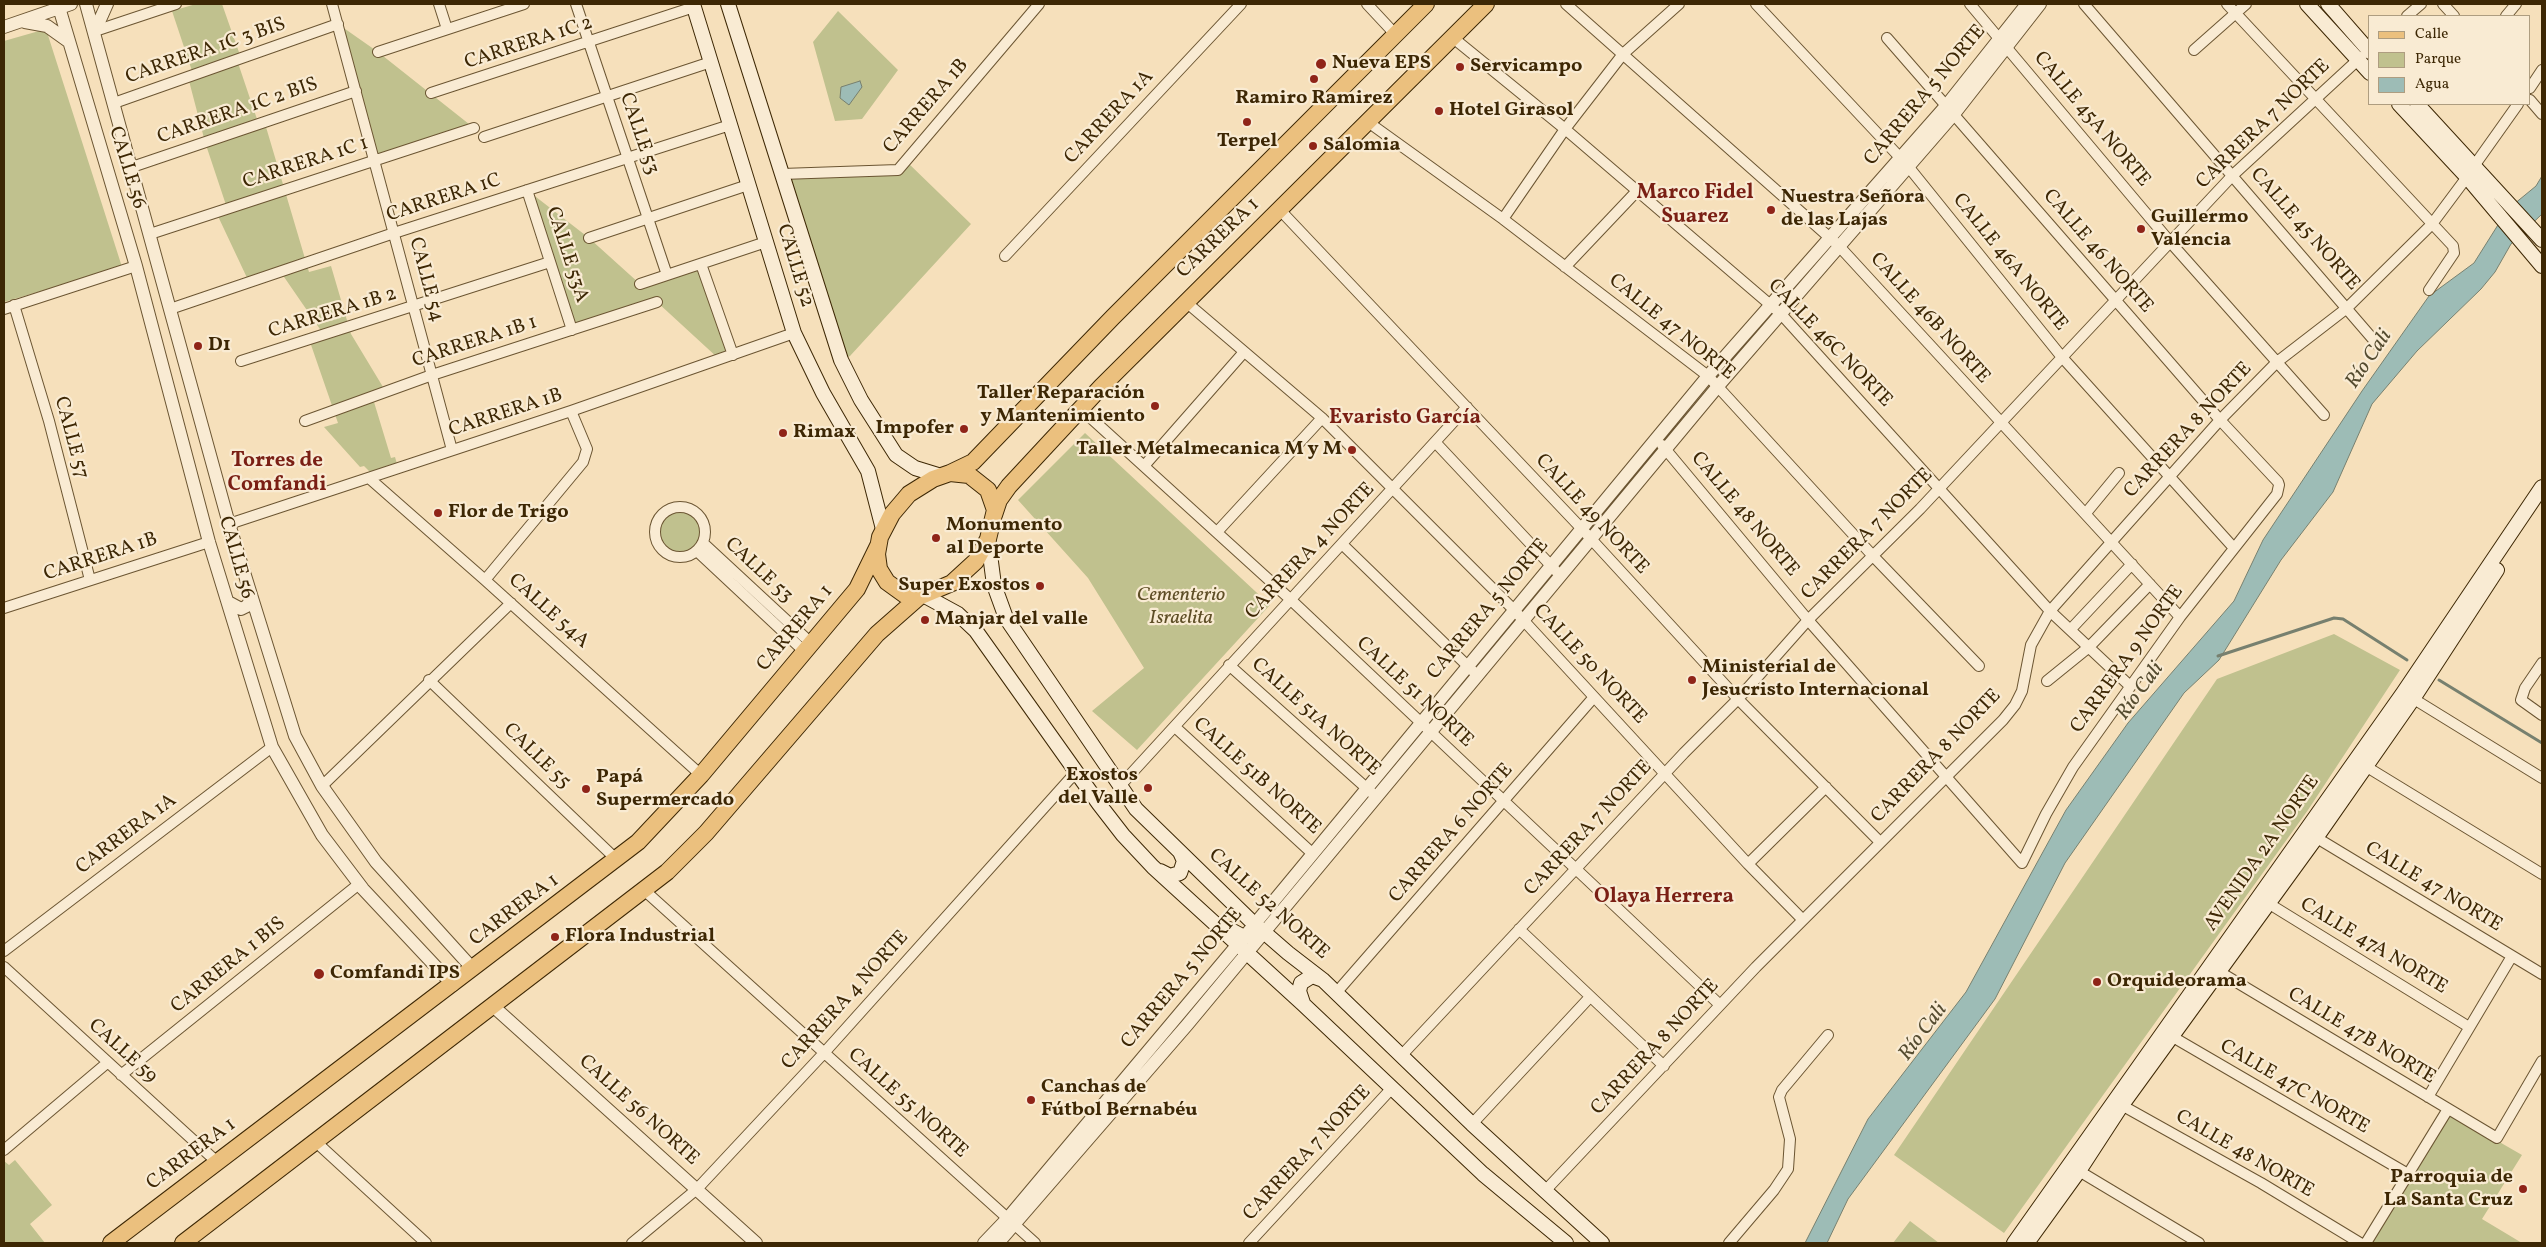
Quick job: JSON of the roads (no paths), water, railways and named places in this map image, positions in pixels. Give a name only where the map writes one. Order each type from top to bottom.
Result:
[{"type":"main road","name":"CALLE 52","points":[[728,4],[833,337],[861,400],[896,455],[915,468],[946,474]]},
{"type":"main road","name":"CARRERA 1","points":[[946,474],[973,462],[1112,317],[1426,4]]},
{"type":"main road","name":"CARRERA 1","points":[[994,515],[998,500],[1009,486],[1081,408],[1486,4]]},
{"type":"main road","points":[[2307,4],[2366,53]]},
{"type":"main road","points":[[2328,4],[2366,53]]},
{"type":"main road","name":"CALLE 52","points":[[693,6],[794,333],[823,393],[868,471],[883,529]]},
{"type":"main road","points":[[2400,105],[2500,196],[2540,238]]},
{"type":"main road","points":[[2418,105],[2471,171],[2491,207],[2542,266]]},
{"type":"main road","points":[[183,1243],[494,1007],[686,856],[877,634],[922,597],[944,588],[960,578],[976,561],[988,539],[994,515],[993,500],[984,485],[970,475],[946,474],[910,494],[892,514],[883,529],[878,546],[877,561],[886,582],[898,592],[922,597],[958,614],[976,631],[1123,835],[1153,867],[1212,920],[1243,944],[1303,1004],[1483,1174],[1566,1243]]},
{"type":"main road","name":"AVENIDA 2A NORTE","points":[[2408,696],[2542,487]]},
{"type":"main road","name":"AVENIDA 2A NORTE","points":[[2018,1243],[2074,1168],[2118,1102],[2213,968],[2311,835],[2542,501]]},
{"type":"main road","name":"CALLE 52 NORTE","points":[[988,539],[994,585],[1006,618],[1119,787],[1136,809],[1260,931],[1323,980],[1590,1238],[1602,1243]]},
{"type":"main road","name":"CARRERA 1","points":[[111,1243],[453,985],[638,842],[701,775],[857,590],[878,546]]},
{"type":"main road","points":[[1153,867],[1168,876],[1179,874],[1184,864],[1178,850]]},
{"type":"main road","points":[[1243,944],[1260,931]]},
{"type":"main road","points":[[1303,1004],[1299,991],[1301,983],[1312,976],[1323,980]]},
{"type":"street","name":"CALLE 56","points":[[86,4],[95,31],[229,524],[295,736],[322,786],[436,942],[473,969]]},
{"type":"street","points":[[95,31],[107,4]]},
{"type":"street","points":[[95,31],[176,4]]},
{"type":"street","name":"CALLE 54","points":[[332,4],[452,450]]},
{"type":"street","points":[[439,4],[447,29]]},
{"type":"street","points":[[378,52],[447,29],[499,8],[524,4]]},
{"type":"street","name":"CALLE 53","points":[[576,4],[667,275]]},
{"type":"street","name":"CARRERA 1B","points":[[782,174],[898,170],[1039,4]]},
{"type":"street","name":"CARRERA 1A","points":[[1005,256],[1241,4]]},
{"type":"street","points":[[1367,4],[1395,34]]},
{"type":"street","name":"CALLE 46B NORTE","points":[[1566,4],[1835,242],[2180,617]]},
{"type":"street","points":[[1503,219],[1564,129],[1623,54],[1679,4]]},
{"type":"street","name":"CALLE 46A NORTE","points":[[1756,4],[1903,162],[2061,356],[2233,547]]},
{"type":"street","name":"CALLE 45A NORTE","points":[[1970,4],[2171,243],[2324,415]]},
{"type":"street","name":"CARRERA 5 NORTE","points":[[1260,931],[1431,734],[1590,539],[1781,314],[1835,242],[1950,110],[2002,41],[2027,4]]},
{"type":"street","name":"CARRERA 5 NORTE","points":[[2002,41],[2040,4]]},
{"type":"street","name":"CALLE 45 NORTE","points":[[2084,4],[2378,345]]},
{"type":"street","points":[[2227,4],[2316,97],[2453,246],[2454,253],[2430,290]]},
{"type":"street","points":[[2194,50],[2246,4]]},
{"type":"street","points":[[2408,15],[2421,4]]},
{"type":"street","points":[[2443,4],[2453,15]]},
{"type":"street","points":[[2507,15],[2516,4]]},
{"type":"street","name":"CALLE 56","points":[[63,5],[68,41],[136,266],[209,542],[272,747],[322,835],[359,884],[453,985]]},
{"type":"street","points":[[4,27],[63,5]]},
{"type":"street","name":"CARRERA 1C 2","points":[[431,93],[589,43],[693,6]]},
{"type":"street","points":[[20,22],[47,26],[68,41]]},
{"type":"street","name":"CARRERA 1C 3 BIS","points":[[114,103],[338,24]]},
{"type":"street","name":"CALLE 46C NORTE","points":[[1452,37],[1564,129],[1781,314],[2050,611],[2130,686]]},
{"type":"street","name":"CALLE 46 NORTE","points":[[1887,38],[2220,420],[2278,482],[2279,489]]},
{"type":"street","name":"CARRERA 7 NORTE","points":[[1402,1056],[1576,867],[1738,699],[1808,620],[1939,488],[2233,175],[2366,53]]},
{"type":"street","points":[[484,137],[711,62]]},
{"type":"street","points":[[2531,86],[2542,70]]},
{"type":"street","name":"CARRERA 1C 2 BIS","points":[[132,167],[356,91]]},
{"type":"street","points":[[2531,101],[2542,114]]},
{"type":"street","name":"CARRERA 8 NORTE","points":[[1544,1192],[1720,1005],[2003,720],[2015,705],[2022,691],[2032,645],[2050,611],[2111,540],[2171,477],[2220,420],[2278,362],[2347,308],[2432,224],[2517,105]]},
{"type":"street","name":"CALLE 47 NORTE","points":[[1368,122],[1503,219],[1719,385],[1873,556],[1979,666]]},
{"type":"street","name":"CARRERA 1C","points":[[170,309],[628,156],[730,125]]},
{"type":"street","name":"CARRERA 1C 1","points":[[150,234],[474,128]]},
{"type":"street","points":[[589,238],[748,185]]},
{"type":"street","name":"CALLE 53A","points":[[527,190],[572,330]]},
{"type":"street","points":[[1565,267],[1637,191]]},
{"type":"street","name":"CALLE 49 NORTE","points":[[1280,210],[1581,528],[1738,699],[1880,842]]},
{"type":"street","points":[[640,284],[766,242]]},
{"type":"street","name":"CARRERA 5 NORTE","points":[[1260,931],[1314,854],[1513,609],[1708,376],[1771,305],[1835,242]]},
{"type":"street","name":"CARRERA 1B 2","points":[[241,361],[550,262]]},
{"type":"street","points":[[701,264],[733,354]]},
{"type":"street","points":[[9,307],[136,266],[156,275],[163,285]]},
{"type":"street","name":"CARRERA 1B 1","points":[[305,421],[432,376],[657,302]]},
{"type":"street","name":"CALLE 50 NORTE","points":[[1186,302],[1322,418],[1394,489],[1513,609],[1748,864],[1803,920]]},
{"type":"street","name":"CALLE 57","points":[[9,307],[49,421],[90,580]]},
{"type":"street","name":"CARRERA 1B","points":[[229,524],[572,411],[794,333]]},
{"type":"street","points":[[1144,466],[1244,352]]},
{"type":"street","name":"CALLE 51 NORTE","points":[[1081,408],[1290,599],[1720,1005]]},
{"type":"street","name":"CARRERA 4 NORTE","points":[[1119,787],[1467,408]]},
{"type":"street","points":[[486,580],[586,456],[587,449],[572,411]]},
{"type":"street","points":[[1217,532],[1322,418]]},
{"type":"street","name":"CALLE 48 NORTE","points":[[1656,438],[1808,620],[1948,776],[2022,864]]},
{"type":"street","points":[[1436,443],[1560,576]]},
{"type":"street","points":[[2086,513],[2119,472]]},
{"type":"street","name":"CALLE 54A","points":[[369,478],[486,580],[701,775]]},
{"type":"street","points":[[198,495],[201,486],[209,482],[219,488]]},
{"type":"street","name":"CARRERA 9 NORTE","points":[[2022,864],[2046,814],[2073,767],[2180,617],[2233,547],[2267,509],[2279,489]]},
{"type":"street","points":[[673,508],[692,510],[704,524],[700,547],[692,555],[679,558],[661,550],[654,531],[658,519],[673,508]]},
{"type":"street","name":"CARRERA 1B","points":[[4,608],[209,542]]},
{"type":"street","points":[[1343,545],[1478,676]]},
{"type":"street","name":"CALLE 53","points":[[700,547],[808,648]]},
{"type":"street","points":[[2071,629],[2132,564]]},
{"type":"street","points":[[2047,681],[2089,647],[2150,584]]},
{"type":"street","points":[[228,602],[242,609],[247,606],[252,598]]},
{"type":"street","points":[[322,786],[511,603]]},
{"type":"street","points":[[2542,663],[2522,694],[2521,700],[2542,715]]},
{"type":"street","name":"CALLE 51A NORTE","points":[[1229,665],[1377,798]]},
{"type":"street","name":"CALLE 55","points":[[430,680],[617,860]]},
{"type":"street","points":[[2408,696],[2542,778]]},
{"type":"street","name":"CARRERA 6 NORTE","points":[[1336,993],[1594,697]]},
{"type":"street","name":"CALLE 51B NORTE","points":[[1175,727],[1314,854]]},
{"type":"street","name":"CARRERA 1A","points":[[4,951],[272,747]]},
{"type":"street","points":[[2360,762],[2542,874]]},
{"type":"street","name":"CARRERA 4 NORTE","points":[[632,1243],[697,1189],[824,1053],[1076,772]]},
{"type":"street","points":[[1748,864],[1826,787]]},
{"type":"street","name":"CALLE 47 NORTE","points":[[2311,835],[2542,974]]},
{"type":"street","name":"CARRERA 1 BIS","points":[[121,1075],[359,884]]},
{"type":"street","name":"CALLE 55 NORTE","points":[[644,890],[1035,1243]]},
{"type":"street","name":"CALLE 47A NORTE","points":[[2264,901],[2469,1026]]},
{"type":"street","points":[[1519,928],[1664,1066]]},
{"type":"street","points":[[419,947],[427,949],[436,942]]},
{"type":"street","name":"CARRERA 5 NORTE","points":[[998,1243],[1011,1222],[1243,944]]},
{"type":"street","points":[[2428,1097],[2512,956]]},
{"type":"street","name":"CALLE 59","points":[[4,967],[217,1162]]},
{"type":"street","name":"CALLE 47B NORTE","points":[[2213,968],[2497,1138],[2542,1061]]},
{"type":"street","points":[[1472,1124],[1590,997]]},
{"type":"street","name":"CALLE 56 NORTE","points":[[494,1007],[756,1243]]},
{"type":"street","name":"CALLE 47C NORTE","points":[[2167,1034],[2408,1174]]},
{"type":"street","points":[[1729,1243],[1774,1190],[1788,1168],[1790,1140],[1779,1097],[1782,1090],[1828,1035]]},
{"type":"street","points":[[4,1150],[107,1063]]},
{"type":"street","name":"CARRERA 7 NORTE","points":[[1249,1243],[1392,1088]]},
{"type":"street","name":"CALLE 48 NORTE","points":[[2118,1102],[2261,1183],[2361,1243]]},
{"type":"street","points":[[2361,1243],[2408,1174],[2448,1109]]},
{"type":"street","points":[[316,1142],[426,1243]]},
{"type":"street","points":[[2074,1168],[2199,1243]]},
{"type":"street","name":"CARRERA 5 NORTE","points":[[984,1243],[1011,1222]]},
{"type":"water","points":[[860,81],[862,87],[849,105],[840,98],[841,87]]},
{"type":"water","points":[[2542,176],[2542,214],[2511,244],[2495,272],[2481,289],[2417,351],[2372,404],[2333,492],[2281,560],[2219,660],[2184,693],[2065,863],[1995,999],[1848,1199],[1827,1243],[1805,1243],[1868,1119],[1966,992],[2066,810],[2128,723],[2234,601],[2263,540],[2362,391],[2429,296],[2474,263],[2508,209],[2536,186]]},
{"type":"waterway","points":[[2218,656],[2334,618],[2343,619],[2407,660]]},
{"type":"waterway","points":[[2439,680],[2542,743]]},
{"type":"place","name":"Nueva EPS","points":[[1321,64]]},
{"type":"place","name":"Servicampo","points":[[1460,67]]},
{"type":"place","name":"Ramiro Ramirez","points":[[1314,79]]},
{"type":"place","name":"Hotel Girasol","points":[[1439,111]]},
{"type":"place","name":"Terpel","points":[[1247,122]]},
{"type":"place","name":"Salomia","points":[[1313,146]]},
{"type":"place","name":"Nuestra Señora de las Lajas","points":[[1771,210]]},
{"type":"place","name":"Guillermo Valencia","points":[[2141,229]]},
{"type":"place","name":"D1","points":[[198,346]]},
{"type":"place","name":"Taller Reparación y Mantenimiento","points":[[1155,406]]},
{"type":"place","name":"Impofer","points":[[964,429]]},
{"type":"place","name":"Rimax","points":[[783,433]]},
{"type":"place","name":"Taller Metalmecanica M y M","points":[[1352,450]]},
{"type":"place","name":"Flor de Trigo","points":[[438,513]]},
{"type":"place","name":"Monumento al Deporte","points":[[936,538]]},
{"type":"place","name":"Super Exostos","points":[[1040,586]]},
{"type":"place","name":"Manjar del valle","points":[[925,620]]},
{"type":"place","name":"Ministerial de Jesucristo Internacional","points":[[1692,680]]},
{"type":"place","name":"Exostos del Valle","points":[[1148,788]]},
{"type":"place","name":"Papá Supermercado","points":[[586,789]]},
{"type":"place","name":"Flora Industrial","points":[[555,937]]},
{"type":"place","name":"Comfandi IPS","points":[[319,974]]},
{"type":"place","name":"Orquideorama","points":[[2097,982]]},
{"type":"place","name":"Canchas de Fútbol Bernabéu","points":[[1031,1100]]},
{"type":"place","name":"Parroquia de La Santa Cruz","points":[[2523,1189]]},
{"type":"district","name":"Marco Fidel Suarez","points":[[1695,206]]},
{"type":"district","name":"Evaristo García","points":[[1405,419]]},
{"type":"district","name":"Torres de Comfandi","points":[[277,474]]},
{"type":"district","name":"Olaya Herrera","points":[[1664,898]]},
{"type":"water label","name":"Río Cali","points":[[2370,360]]},
{"type":"water label","name":"Río Cali","points":[[2141,692]]},
{"type":"water label","name":"Río Cali","points":[[1924,1033]]},
{"type":"park label","name":"Cementerio Israelita","points":[[1181,608]]}]
